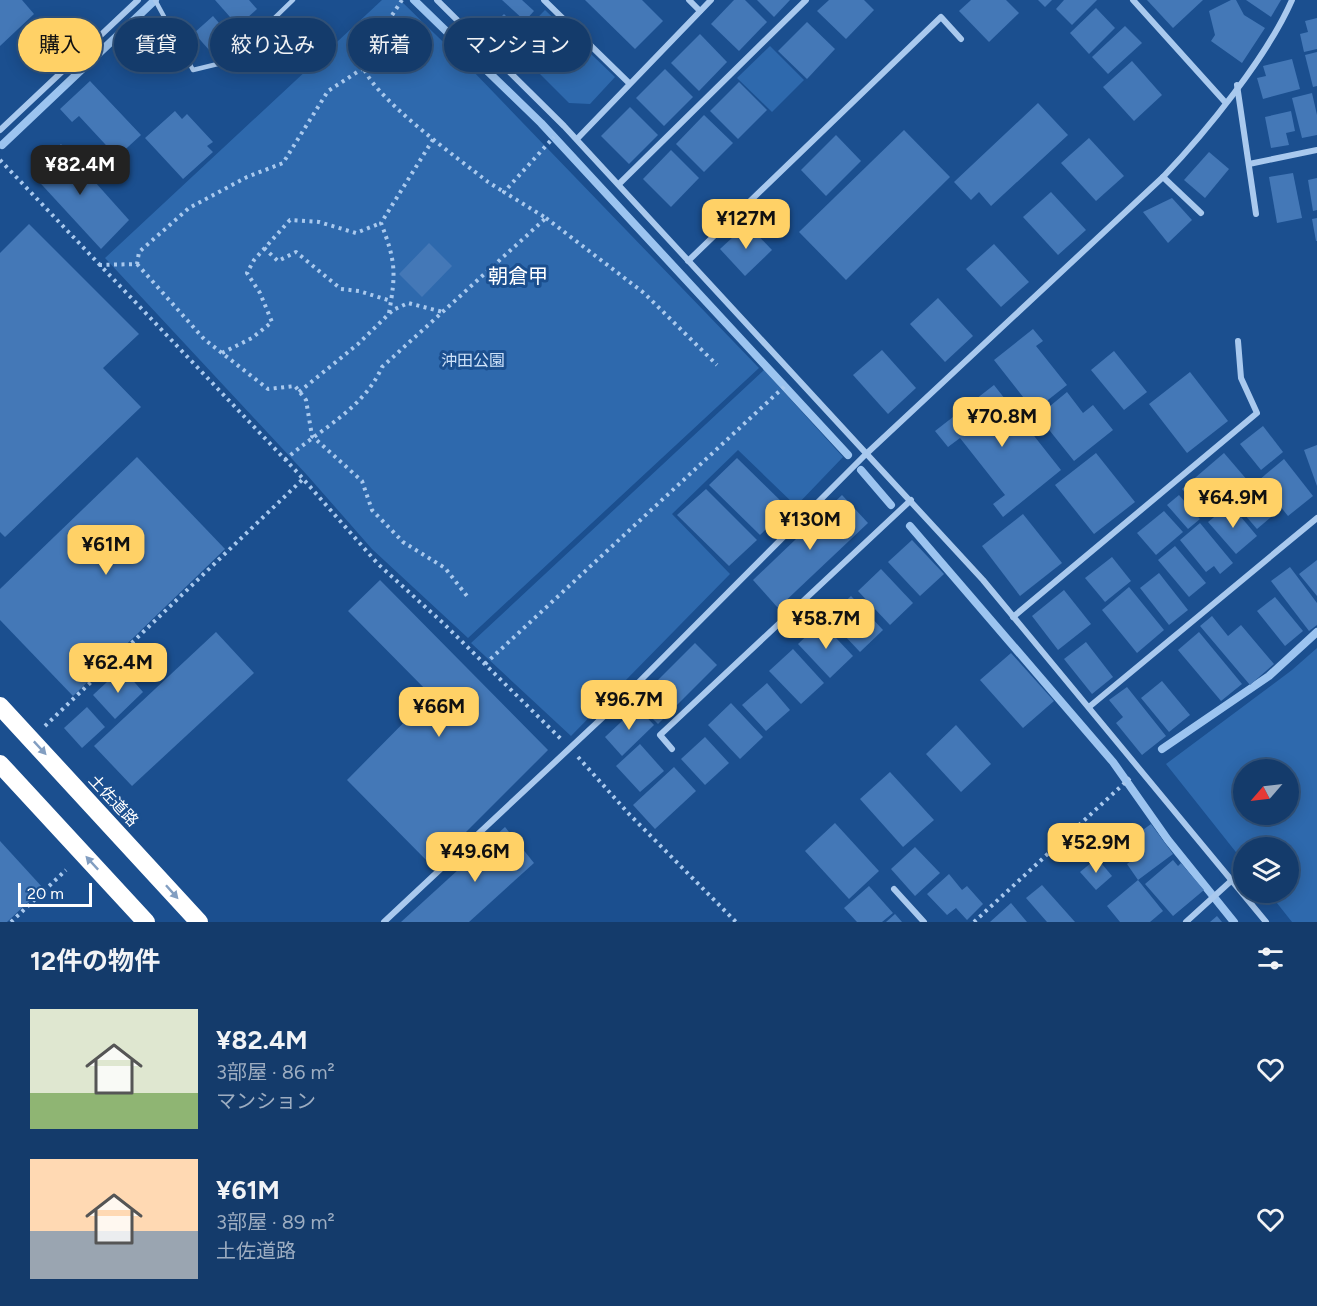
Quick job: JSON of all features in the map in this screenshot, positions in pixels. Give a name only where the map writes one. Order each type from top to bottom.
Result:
[{"type":"highway","name":"土佐道路","points":[[0,706],[199,922]]},
{"type":"highway","points":[[0,764],[146,922]]},
{"type":"street","points":[[0,130],[138,0]]},
{"type":"street","points":[[437,0],[577,139],[796,375],[865,455],[911,500],[1089,707],[1266,922]]},
{"type":"street","points":[[544,0],[629,83]]},
{"type":"street","points":[[689,0],[700,11]]},
{"type":"street","points":[[577,139],[711,0]]},
{"type":"street","points":[[619,184],[806,0]]},
{"type":"street","points":[[1133,0],[1225,102]]},
{"type":"street","points":[[384,922],[571,749],[865,455],[1163,177],[1183,156],[1280,28],[1292,0]]},
{"type":"street","points":[[688,261],[941,17],[961,39]]},
{"type":"street","points":[[1237,85],[1256,214]]},
{"type":"street","points":[[1249,164],[1317,150]]},
{"type":"street","points":[[1163,177],[1201,213]]},
{"type":"street","points":[[1013,617],[1257,412],[1241,378],[1238,341]]},
{"type":"street","points":[[672,749],[660,735],[911,500]]},
{"type":"street","points":[[1089,707],[1317,518]]},
{"type":"street","points":[[1186,922],[1231,881]]},
{"type":"street","points":[[894,889],[924,922]]},
{"type":"lane","points":[[157,2],[194,70],[230,62],[293,0]]},
{"type":"path","points":[[390,18],[402,0]]},
{"type":"path","points":[[137,264],[139,252],[189,208],[247,177],[283,163],[328,91],[357,72]]},
{"type":"path","points":[[364,72],[386,100],[434,138],[504,192],[546,218],[644,293],[717,365]]},
{"type":"path","points":[[222,353],[252,338],[272,321],[260,293],[247,273],[264,248],[290,220],[319,222],[356,233],[381,223],[402,192],[421,155],[434,138]]},
{"type":"path","points":[[504,192],[550,142]]},
{"type":"path","points":[[0,160],[303,479],[378,564],[485,664],[571,749],[629,814],[736,922]]},
{"type":"path","points":[[285,460],[312,436],[331,427],[374,385],[382,367],[546,218]]},
{"type":"path","points":[[381,223],[394,262],[395,281],[389,313]]},
{"type":"path","points":[[264,248],[278,261],[296,252],[341,290],[358,291],[391,301]]},
{"type":"path","points":[[99,266],[137,264]]},
{"type":"path","points":[[137,264],[204,339],[268,389],[295,386],[306,400],[312,436],[362,481],[372,510],[403,542],[446,568],[467,596]]},
{"type":"path","points":[[299,392],[358,344],[389,313],[408,303],[443,312]]},
{"type":"path","points":[[485,664],[782,388]]},
{"type":"path","points":[[32,740],[303,479]]},
{"type":"path","points":[[974,922],[1124,783]]},
{"type":"path","points":[[11,922],[66,870]]},
{"type":"green space","name":"沖田公園","points":[[382,0],[400,0],[419,18],[363,18]]},
{"type":"green space","points":[[545,10],[553,18],[537,18]]},
{"type":"green space","name":"沖田公園","points":[[432,31],[444,43],[444,72],[474,72],[759,368],[468,638],[372,549],[307,475],[105,258],[305,72],[336,72],[336,43],[348,32],[348,72],[432,72]]},
{"type":"green space","points":[[770,46],[804,80],[772,112],[737,78]]},
{"type":"green space","points":[[591,54],[615,77],[590,104],[569,103],[538,72],[591,72]]},
{"type":"green space","points":[[764,370],[843,457],[796,506],[738,450],[672,514],[730,574],[571,736],[471,643]]},
{"type":"green space","points":[[1317,648],[1317,922],[1292,922],[1277,903],[1299,903],[1299,837],[1233,837],[1233,848],[1166,764],[1292,670]]},
{"type":"building","points":[[0,0],[22,0],[34,14],[30,18],[18,18],[18,29],[0,46]]},
{"type":"building","points":[[215,0],[249,0],[257,9],[247,18],[231,18]]},
{"type":"building","points":[[502,0],[522,0],[534,11],[528,18],[522,18]]},
{"type":"building","points":[[585,0],[642,0],[663,21],[635,49]]},
{"type":"building","points":[[734,0],[745,0],[767,22],[739,51],[711,24]]},
{"type":"building","points":[[757,0],[790,0],[774,17]]},
{"type":"building","points":[[829,0],[864,0],[874,10],[846,39],[817,11]]},
{"type":"building","points":[[971,0],[1006,0],[1019,13],[989,42],[959,11]]},
{"type":"building","points":[[1038,0],[1052,0],[1045,7]]},
{"type":"building","points":[[1064,0],[1097,0],[1072,25],[1056,9]]},
{"type":"building","points":[[1147,0],[1203,0],[1173,28]]},
{"type":"building","points":[[1231,0],[1236,0],[1244,15],[1265,28],[1242,63],[1211,41],[1215,35],[1209,11]]},
{"type":"building","points":[[1246,0],[1281,0],[1271,17]]},
{"type":"building","points":[[1096,8],[1115,28],[1089,54],[1070,33]]},
{"type":"building","points":[[1317,18],[1317,49],[1304,52],[1300,34],[1308,32],[1305,21]]},
{"type":"building","points":[[210,19],[210,51],[198,38],[198,29]]},
{"type":"building","points":[[807,22],[835,49],[807,79],[778,51]]},
{"type":"building","points":[[1125,26],[1142,43],[1108,74],[1092,57]]},
{"type":"building","points":[[700,34],[727,62],[699,91],[671,63]]},
{"type":"building","points":[[1317,52],[1317,86],[1313,87],[1305,55]]},
{"type":"building","points":[[1292,59],[1300,89],[1263,99],[1257,78],[1266,76],[1263,66]]},
{"type":"building","points":[[1132,61],[1162,95],[1134,121],[1103,87]]},
{"type":"building","points":[[665,69],[693,97],[664,126],[636,98]]},
{"type":"building","points":[[90,81],[141,135],[117,157],[79,116],[72,122],[60,109]]},
{"type":"building","points":[[739,82],[767,110],[738,139],[710,111]]},
{"type":"building","points":[[1312,93],[1317,115],[1317,135],[1302,138],[1292,98]]},
{"type":"building","points":[[1038,103],[1068,135],[991,206],[979,192],[971,200],[954,182]]},
{"type":"building","points":[[630,107],[658,135],[629,164],[601,136]]},
{"type":"building","points":[[175,111],[182,119],[187,114],[213,142],[207,146],[213,152],[183,179],[145,138]]},
{"type":"building","points":[[1291,111],[1295,131],[1286,133],[1289,145],[1271,148],[1265,117]]},
{"type":"building","points":[[704,115],[733,143],[704,172],[676,144]]},
{"type":"building","points":[[904,130],[950,177],[846,280],[799,232]]},
{"type":"building","points":[[836,135],[861,161],[826,196],[801,170]]},
{"type":"building","points":[[1089,138],[1124,176],[1096,201],[1061,163]]},
{"type":"building","points":[[61,144],[129,220],[101,249],[31,173]]},
{"type":"building","points":[[671,150],[699,178],[671,207],[643,179]]},
{"type":"building","points":[[1209,152],[1229,169],[1205,198],[1184,180]]},
{"type":"building","points":[[1293,173],[1302,218],[1277,223],[1269,177]]},
{"type":"building","points":[[1317,178],[1317,210],[1313,211],[1308,180]]},
{"type":"building","points":[[1051,192],[1086,230],[1058,255],[1023,217]]},
{"type":"building","points":[[1172,198],[1192,220],[1168,243],[1143,212]]},
{"type":"building","points":[[1317,218],[1317,241],[1316,241],[1312,219]]},
{"type":"building","points":[[29,224],[139,334],[103,368],[141,407],[5,537],[0,532],[0,253]]},
{"type":"building","points":[[747,224],[772,250],[745,276],[720,249]]},
{"type":"building","points":[[429,243],[452,266],[422,297],[399,274]]},
{"type":"building","points":[[994,244],[1029,282],[1001,307],[966,269]]},
{"type":"building","points":[[938,298],[973,336],[945,362],[910,324]]},
{"type":"building","points":[[1033,329],[1043,341],[1036,346],[1067,385],[1034,411],[994,360]]},
{"type":"building","points":[[882,350],[916,388],[888,414],[853,375]]},
{"type":"building","points":[[1114,351],[1147,392],[1124,410],[1091,370]]},
{"type":"building","points":[[1190,372],[1228,421],[1187,453],[1149,404]]},
{"type":"building","points":[[994,385],[1061,470],[1003,517],[993,504],[1005,495],[960,438],[948,447],[935,431]]},
{"type":"building","points":[[1067,392],[1083,413],[1093,405],[1113,430],[1074,461],[1038,416]]},
{"type":"building","points":[[1263,426],[1283,452],[1261,470],[1240,444]]},
{"type":"building","points":[[1317,445],[1317,486],[1304,450]]},
{"type":"building","points":[[1096,453],[1135,502],[1094,534],[1055,485]]},
{"type":"building","points":[[1224,453],[1248,481],[1205,517],[1182,489]]},
{"type":"building","points":[[137,457],[225,549],[73,696],[0,620],[0,589]]},
{"type":"building","points":[[737,458],[788,508],[760,535],[709,485]]},
{"type":"building","points":[[1284,459],[1313,496],[1288,516],[1259,480]]},
{"type":"building","points":[[1251,484],[1276,513],[1257,529],[1232,500]]},
{"type":"building","points":[[706,489],[757,540],[729,566],[677,515]]},
{"type":"building","points":[[842,495],[868,523],[778,608],[753,580]]},
{"type":"building","points":[[1179,495],[1200,519],[1188,529],[1167,505]]},
{"type":"building","points":[[1230,504],[1257,536],[1236,554],[1208,522]]},
{"type":"building","points":[[1164,511],[1183,532],[1156,555],[1137,533]]},
{"type":"building","points":[[1023,514],[1062,563],[1020,596],[982,546]]},
{"type":"building","points":[[1200,523],[1233,563],[1220,574],[1214,566],[1206,572],[1180,540]]},
{"type":"building","points":[[912,540],[944,574],[920,596],[888,562]]},
{"type":"building","points":[[1175,546],[1206,583],[1189,597],[1158,560]]},
{"type":"building","points":[[1112,557],[1131,581],[1105,602],[1085,578]]},
{"type":"building","points":[[1317,560],[1317,596],[1299,574]]},
{"type":"building","points":[[1290,567],[1317,603],[1317,625],[1309,631],[1271,581]]},
{"type":"building","points":[[881,569],[913,603],[890,625],[858,591]]},
{"type":"building","points":[[1159,573],[1188,610],[1169,625],[1140,588]]},
{"type":"building","points":[[380,580],[548,750],[432,866],[347,780],[431,695],[348,611]]},
{"type":"building","points":[[1129,587],[1164,630],[1137,653],[1102,610]]},
{"type":"building","points":[[1064,590],[1091,624],[1058,650],[1032,616]]},
{"type":"building","points":[[851,596],[883,630],[860,652],[828,618]]},
{"type":"building","points":[[1275,597],[1303,631],[1285,646],[1257,611]]},
{"type":"building","points":[[1212,616],[1228,636],[1241,625],[1274,664],[1250,685],[1200,626]]},
{"type":"building","points":[[821,622],[853,656],[830,678],[798,644]]},
{"type":"building","points":[[216,632],[254,673],[132,786],[94,746]]},
{"type":"building","points":[[1199,632],[1242,684],[1221,701],[1178,650]]},
{"type":"building","points":[[1086,642],[1113,677],[1092,694],[1064,659]]},
{"type":"building","points":[[695,643],[717,665],[658,724],[636,702]]},
{"type":"building","points":[[793,649],[824,683],[801,704],[769,671]]},
{"type":"building","points":[[1011,653],[1054,701],[1023,728],[980,680]]},
{"type":"building","points":[[122,668],[143,692],[115,719],[93,695]]},
{"type":"building","points":[[1162,681],[1190,715],[1169,732],[1141,698]]},
{"type":"building","points":[[767,683],[790,710],[766,731],[742,705]]},
{"type":"building","points":[[1127,687],[1166,736],[1142,755],[1116,723],[1123,717],[1109,700]]},
{"type":"building","points":[[731,703],[763,737],[740,759],[708,725]]},
{"type":"building","points":[[87,707],[105,727],[82,748],[64,728]]},
{"type":"building","points":[[637,707],[654,725],[622,756],[605,737]]},
{"type":"building","points":[[956,725],[991,764],[961,792],[926,754]]},
{"type":"building","points":[[705,737],[729,763],[705,785],[681,759]]},
{"type":"building","points":[[640,744],[664,771],[640,792],[616,766]]},
{"type":"building","points":[[674,767],[696,791],[655,829],[633,805]]},
{"type":"building","points":[[890,772],[934,820],[903,847],[860,799]]},
{"type":"building","points":[[835,823],[879,871],[849,899],[805,851]]},
{"type":"building","points":[[1151,824],[1173,854],[1138,880],[1127,864],[1132,860],[1121,846]]},
{"type":"building","points":[[505,827],[534,863],[469,922],[401,922]]},
{"type":"building","points":[[0,841],[43,888],[7,922],[0,922]]},
{"type":"building","points":[[915,847],[940,873],[915,896],[891,869]]},
{"type":"building","points":[[1097,858],[1112,876],[1096,890],[1080,872]]},
{"type":"building","points":[[1173,860],[1178,866],[1181,863],[1204,890],[1173,916],[1145,884]]},
{"type":"building","points":[[949,874],[962,890],[967,886],[983,904],[967,920],[956,908],[947,915],[927,894]]},
{"type":"building","points":[[1138,880],[1163,911],[1150,922],[1120,922],[1107,906]]},
{"type":"building","points":[[1042,885],[1075,922],[1047,922],[1026,898]]},
{"type":"building","points":[[869,886],[893,913],[882,922],[857,922],[844,908]]},
{"type":"building","points":[[1011,903],[1027,922],[990,922]]},
{"type":"building","points":[[895,914],[902,922],[886,922]]},
{"type":"building","points":[[1217,916],[1222,922],[1210,922]]},
{"type":"waterway","points":[[2,145],[155,0]]},
{"type":"waterway","points":[[414,0],[541,123],[848,455]]},
{"type":"waterway","points":[[861,470],[891,505]]},
{"type":"waterway","points":[[910,526],[1113,762],[1168,840],[1234,922]]},
{"type":"waterway","points":[[1162,749],[1269,676],[1317,632]]},
{"type":"district","name":"朝倉甲","points":[[518,276]]}]
